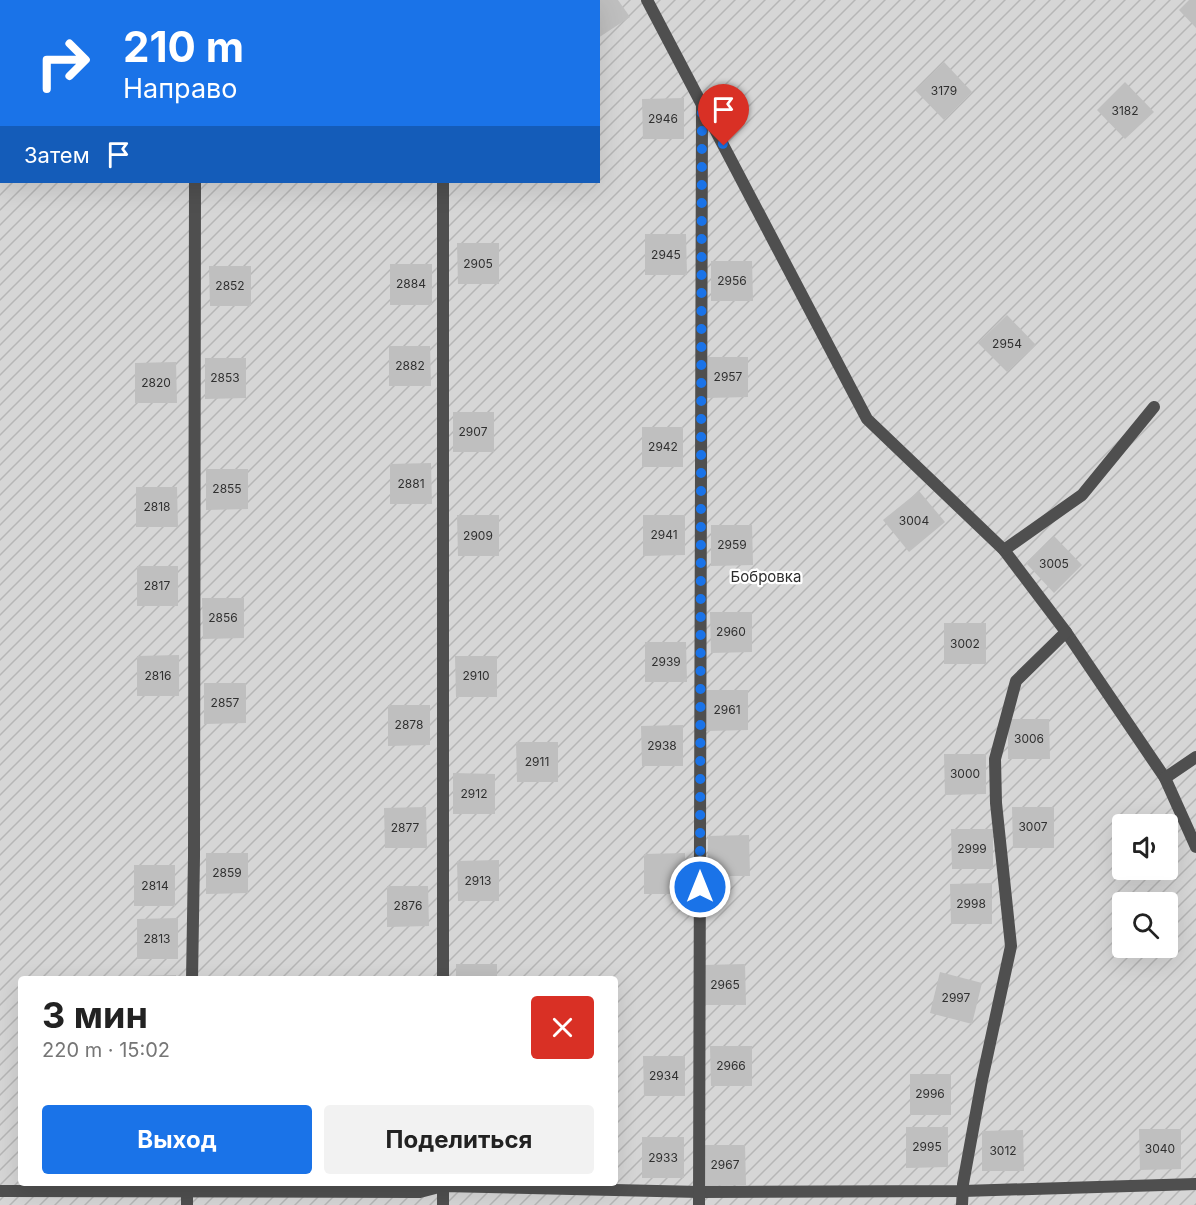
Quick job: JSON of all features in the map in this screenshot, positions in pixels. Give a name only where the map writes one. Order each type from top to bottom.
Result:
[{"type":"street","points":[[647,0],[867,419],[1004,550],[1066,632],[1165,778],[1196,847]]},
{"type":"street","points":[[699,1205],[702,104]]},
{"type":"street","points":[[192,976],[195,183]]},
{"type":"street","points":[[443,976],[444,183]]},
{"type":"street","points":[[1004,550],[1082,495],[1154,408]]},
{"type":"street","points":[[962,1205],[982,1080],[1011,946],[996,804],[995,759],[1016,681],[1066,632]]},
{"type":"street","points":[[1165,778],[1196,757]]},
{"type":"street","points":[[480,1186],[699,1192],[963,1191],[1196,1184]]},
{"type":"street","points":[[0,1191],[187,1187],[420,1192],[440,1186]]},
{"type":"street","points":[[443,1186],[443,1205]]},
{"type":"street","points":[[187,1187],[187,1205]]},
{"type":"green space","name":"Бобровка","points":[[600,0],[1196,0],[1196,1205],[0,1205],[0,183],[600,183]]},
{"type":"building","points":[[600,0],[618,0],[630,17],[600,37]]},
{"type":"building","points":[[1189,0],[1196,0],[1196,28],[1179,10]]},
{"type":"building","points":[[944,62],[972,92],[944,120],[915,90]]},
{"type":"building","points":[[1125,82],[1154,112],[1125,139],[1097,110]]},
{"type":"building","points":[[684,98],[684,139],[643,139],[642,99]]},
{"type":"building","points":[[645,234],[686,234],[687,275],[645,275]]},
{"type":"building","points":[[457,243],[499,243],[499,284],[458,284]]},
{"type":"building","points":[[711,261],[752,261],[753,301],[711,301]]},
{"type":"building","points":[[390,264],[432,264],[432,305],[390,305]]},
{"type":"building","points":[[209,266],[251,266],[251,306],[210,306]]},
{"type":"building","points":[[1007,315],[1036,345],[1007,372],[978,343]]},
{"type":"building","points":[[389,346],[430,346],[431,386],[389,386]]},
{"type":"building","points":[[707,357],[748,357],[748,397],[707,398]]},
{"type":"building","points":[[205,358],[246,358],[246,398],[205,399]]},
{"type":"building","points":[[176,362],[177,403],[135,403],[135,363]]},
{"type":"building","points":[[453,412],[494,412],[494,452],[453,452]]},
{"type":"building","points":[[642,427],[683,427],[683,467],[642,467]]},
{"type":"building","points":[[431,463],[432,504],[390,504],[390,464]]},
{"type":"building","points":[[206,469],[248,469],[248,509],[206,510]]},
{"type":"building","points":[[136,487],[177,487],[178,527],[136,527]]},
{"type":"building","points":[[919,491],[945,522],[909,552],[883,520]]},
{"type":"building","points":[[457,515],[499,515],[499,556],[458,556]]},
{"type":"building","points":[[643,515],[685,515],[685,555],[643,556]]},
{"type":"building","points":[[711,525],[752,525],[753,565],[711,566]]},
{"type":"building","points":[[1054,536],[1082,565],[1054,593],[1026,563]]},
{"type":"building","points":[[137,566],[178,566],[178,606],[137,606]]},
{"type":"building","points":[[202,598],[244,598],[244,638],[203,639]]},
{"type":"building","points":[[710,612],[752,612],[752,652],[711,653]]},
{"type":"building","points":[[944,623],[986,623],[986,664],[944,664]]},
{"type":"building","points":[[645,642],[686,642],[687,682],[645,682]]},
{"type":"building","points":[[179,655],[179,696],[137,696],[137,656]]},
{"type":"building","points":[[455,656],[497,656],[497,697],[456,697]]},
{"type":"building","points":[[204,683],[246,683],[246,723],[204,724]]},
{"type":"building","points":[[706,690],[748,690],[748,730],[706,731]]},
{"type":"building","points":[[388,705],[430,705],[430,745],[388,746]]},
{"type":"building","points":[[1008,719],[1049,719],[1050,759],[1008,759]]},
{"type":"building","points":[[683,725],[683,766],[642,766],[641,726]]},
{"type":"building","points":[[516,742],[558,742],[558,782],[517,782]]},
{"type":"building","points":[[944,754],[986,754],[986,794],[945,795]]},
{"type":"building","points":[[453,773],[495,774],[495,814],[453,814]]},
{"type":"building","points":[[426,807],[427,848],[385,848],[384,808]]},
{"type":"building","points":[[1012,807],[1054,807],[1054,848],[1013,848]]},
{"type":"building","points":[[951,829],[993,829],[993,869],[952,869]]},
{"type":"building","points":[[749,835],[750,876],[708,876],[708,836]]},
{"type":"building","points":[[206,853],[248,853],[248,893],[206,894]]},
{"type":"building","points":[[685,853],[685,894],[644,894],[644,854]]},
{"type":"building","points":[[499,860],[499,901],[458,901],[457,861]]},
{"type":"building","points":[[134,865],[175,865],[175,906],[134,906]]},
{"type":"building","points":[[992,883],[992,924],[951,924],[950,884]]},
{"type":"building","points":[[387,886],[428,886],[429,926],[387,927]]},
{"type":"building","points":[[178,918],[178,959],[137,959],[137,919]]},
{"type":"building","points":[[456,964],[497,964],[497,976],[456,976]]},
{"type":"building","points":[[745,964],[746,1005],[704,1005],[704,965]]},
{"type":"building","points":[[940,972],[982,983],[972,1024],[930,1013]]},
{"type":"building","points":[[710,1046],[752,1046],[752,1086],[711,1086]]},
{"type":"building","points":[[643,1056],[685,1056],[685,1096],[644,1096]]},
{"type":"building","points":[[910,1074],[951,1074],[951,1115],[910,1115]]},
{"type":"building","points":[[906,1127],[948,1127],[948,1167],[906,1168]]},
{"type":"building","points":[[1139,1129],[1181,1129],[1181,1169],[1140,1170]]},
{"type":"building","points":[[1023,1130],[1024,1171],[982,1171],[982,1131]]},
{"type":"building","points":[[642,1137],[684,1137],[684,1178],[642,1178]]},
{"type":"building","points":[[704,1145],[745,1145],[746,1185],[704,1186]]},
{"type":"route","points":[[700,887],[702,104],[724,146]]}]
